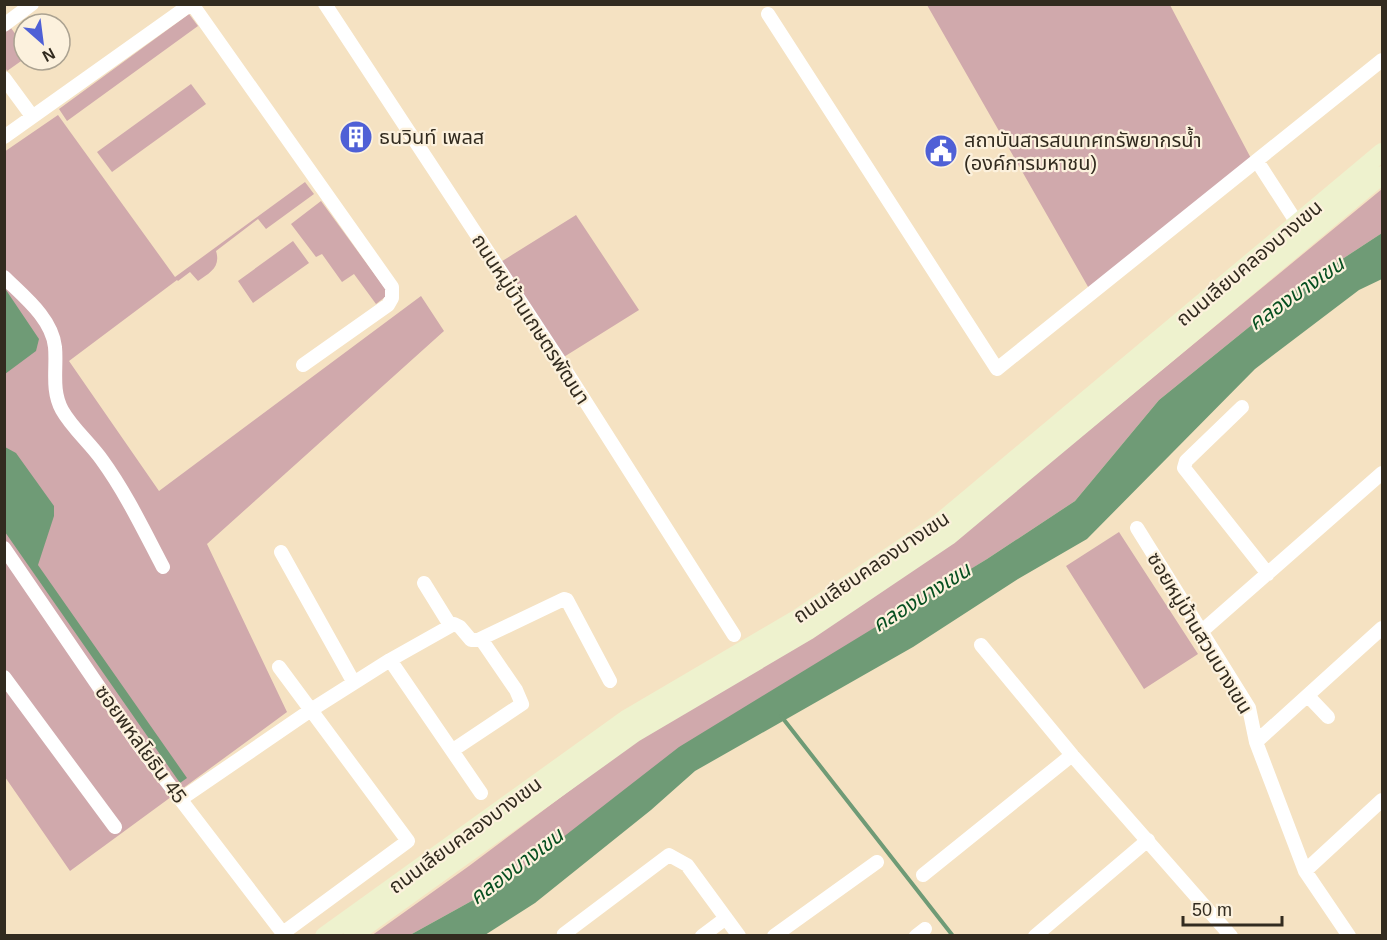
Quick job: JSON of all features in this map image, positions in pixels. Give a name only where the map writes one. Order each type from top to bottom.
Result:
[{"type":"main road","name":"ถนนเลียบคลองบางเขน","points":[[352,936],[635,733],[808,631],[1383,152]]},
{"type":"main road","name":"ถนนเลียบคลองบางเขน","points":[[324,936],[626,719],[798,618],[949,536],[1383,175]]},
{"type":"main road","points":[[1297,223],[1308,238]]},
{"type":"street","points":[[4,25],[32,4]]},
{"type":"street","points":[[4,137],[191,4],[392,287],[392,298],[388,305],[303,365]]},
{"type":"street","name":"ถนนหมู่บ้านเกษตรพัฒนา","points":[[325,4],[559,360],[734,635]]},
{"type":"street","points":[[768,14],[997,369],[1383,60]]},
{"type":"street","points":[[4,78],[29,112]]},
{"type":"street","points":[[1257,161],[1297,223]]},
{"type":"street","points":[[4,277],[33,306],[50,329],[54,344],[54,381],[62,411],[118,484],[163,567]]},
{"type":"street","points":[[1242,407],[1186,461],[1184,468],[1268,574]]},
{"type":"street","points":[[1202,631],[1383,473]]},
{"type":"street","name":"ซอยหมู่บ้านสวนบางเขน","points":[[1137,528],[1249,708],[1256,742],[1305,871],[1349,936]]},
{"type":"street","name":"ซอยพหลโยธิน 45","points":[[4,548],[138,744],[284,934]]},
{"type":"street","points":[[281,552],[354,683]]},
{"type":"street","points":[[424,583],[450,626]]},
{"type":"street","points":[[181,799],[311,710],[390,660],[457,624],[471,640],[481,639],[564,598],[610,681]]},
{"type":"street","points":[[1256,742],[1383,628]]},
{"type":"street","points":[[453,750],[522,704],[516,690],[481,639]]},
{"type":"street","points":[[981,645],[1072,755],[1231,936]]},
{"type":"street","points":[[390,660],[481,793]]},
{"type":"street","points":[[279,667],[408,841],[284,934]]},
{"type":"street","points":[[4,677],[115,827]]},
{"type":"street","points":[[1308,696],[1328,717]]},
{"type":"street","points":[[923,875],[1072,755]]},
{"type":"street","points":[[1305,871],[1383,800]]},
{"type":"street","points":[[1035,936],[1148,840]]},
{"type":"street","points":[[565,936],[564,934],[669,855],[687,865],[739,936]]},
{"type":"street","points":[[774,936],[877,862]]},
{"type":"street","points":[[702,936],[726,918]]},
{"type":"shaded area","points":[[927,5],[1170,5],[1254,164],[1091,292]]},
{"type":"shaded area","points":[[189,14],[198,26],[67,121],[59,109]]},
{"type":"shaded area","points":[[12,29],[12,67],[7,71],[5,67],[4,32]]},
{"type":"shaded area","points":[[191,84],[206,104],[112,172],[97,152]]},
{"type":"shaded area","points":[[58,115],[175,277],[305,182],[314,194],[266,229],[258,219],[216,251],[216,265],[207,275],[198,281],[190,272],[177,280],[69,361],[159,491],[421,296],[444,331],[207,544],[287,712],[70,871],[5,777],[4,152]]},
{"type":"shaded area","points":[[1382,189],[1382,233],[1295,290],[1159,400],[1075,501],[863,636],[486,893],[410,935],[371,936],[636,741],[953,542]]},
{"type":"shaded area","points":[[321,201],[389,294],[376,304],[354,274],[342,282],[322,254],[316,257],[291,224]]},
{"type":"shaded area","points":[[576,215],[639,310],[559,360],[499,263]]},
{"type":"shaded area","points":[[293,241],[309,263],[253,303],[238,281]]},
{"type":"shaded area","points":[[1119,532],[1198,654],[1144,689],[1066,566]]},
{"type":"water","name":"คลองบางเขน","points":[[1382,233],[1382,279],[1359,290],[1255,369],[1087,539],[1018,579],[913,647],[695,771],[651,810],[535,903],[485,935],[410,935],[486,893],[535,859],[679,747],[987,559],[1075,501],[1159,400],[1295,290]]},
{"type":"water","points":[[4,287],[39,339],[36,351],[5,374]]},
{"type":"water","points":[[5,447],[16,453],[54,506],[54,516],[38,565],[187,778],[180,783],[5,532]]},
{"type":"waterway","points":[[781,716],[953,936]]},
{"type":"place","name":"ธนวินท์ เพลส","points":[[356,137]]},
{"type":"place","name":"สถาบันสารสนเทศทรัพยากรน้ำ (องค์การมหาชน)","points":[[941,151]]}]
